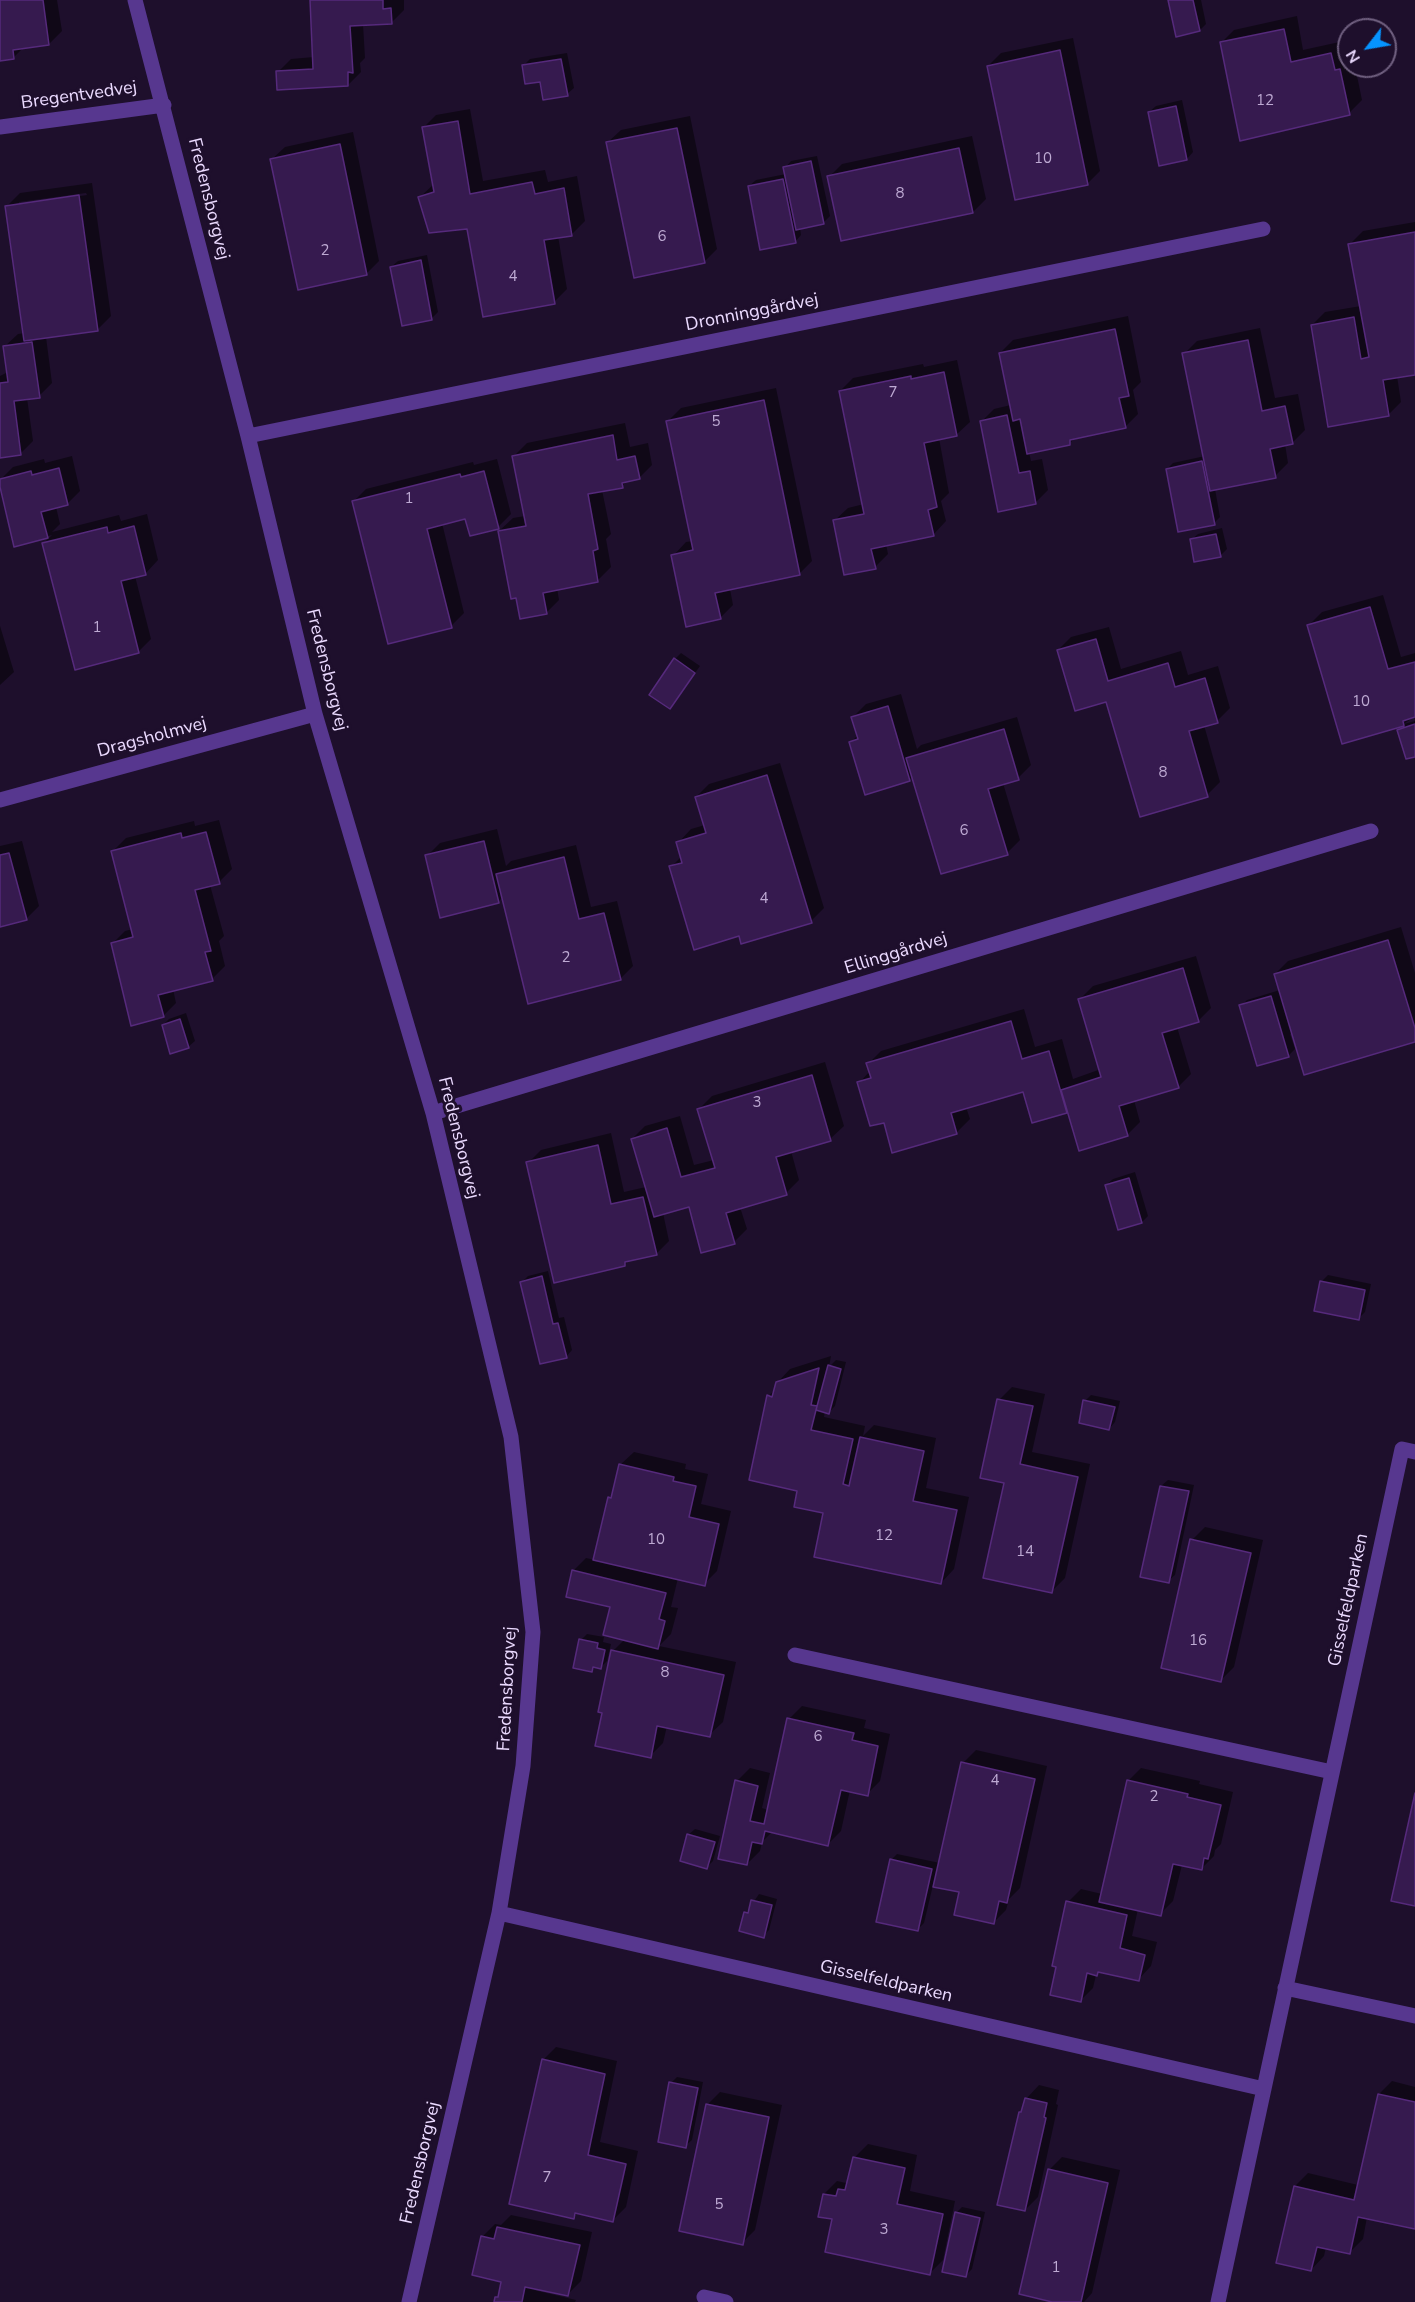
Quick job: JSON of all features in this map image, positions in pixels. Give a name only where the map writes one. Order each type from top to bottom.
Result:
[{"type":"street","name":"Fredensborgvej","points":[[135,0],[248,436],[315,714],[433,1113],[512,1437],[533,1632],[524,1766],[499,1913],[408,2302]]},
{"type":"street","name":"Bregentvedvej","points":[[0,127],[164,105]]},
{"type":"street","name":"Dronninggårdvej","points":[[248,436],[1263,230]]},
{"type":"street","name":"Dragsholmvej","points":[[0,800],[315,714]]},
{"type":"street","name":"Ellinggårdvej","points":[[433,1113],[1371,831]]},
{"type":"street","name":"Gisselfeldparken","points":[[1218,2302],[1402,1449],[1415,1452]]},
{"type":"street","points":[[795,1655],[1332,1772]]},
{"type":"street","name":"Gisselfeldparken","points":[[499,1913],[1264,2089]]},
{"type":"street","points":[[1285,1988],[1415,2016]]},
{"type":"street","points":[[704,2297],[726,2302]]},
{"type":"building","points":[[0,0],[43,0],[49,45],[13,50],[14,59],[0,61]]},
{"type":"building","points":[[310,0],[383,0],[383,9],[391,8],[392,24],[350,26],[353,73],[348,72],[348,86],[277,90],[276,71],[313,69]]},
{"type":"building","points":[[1168,0],[1193,0],[1200,31],[1176,37]]},
{"type":"building","points":[[1284,29],[1291,62],[1331,53],[1335,70],[1337,70],[1337,78],[1342,78],[1350,115],[1240,141],[1220,42]]},
{"type":"building","points":[[1060,50],[1088,185],[1015,200],[987,66]]},
{"type":"building","points":[[561,59],[568,96],[543,100],[540,82],[525,84],[522,65]]},
{"type":"building","points":[[1176,106],[1187,160],[1159,166],[1148,112]]},
{"type":"building","points":[[458,121],[470,194],[532,182],[535,194],[564,188],[572,236],[544,240],[555,304],[483,317],[467,229],[429,233],[418,197],[434,192],[422,127]]},
{"type":"building","points":[[677,128],[705,263],[634,278],[606,142]]},
{"type":"building","points":[[340,144],[367,275],[298,290],[270,159]]},
{"type":"building","points":[[959,148],[973,213],[841,241],[827,176]]},
{"type":"building","points":[[811,161],[824,224],[796,230],[783,167]]},
{"type":"building","points":[[783,179],[796,243],[760,250],[748,186]]},
{"type":"building","points":[[79,195],[98,331],[24,341],[5,206]]},
{"type":"building","points":[[1415,232],[1415,375],[1383,380],[1389,416],[1328,427],[1311,325],[1354,317],[1361,359],[1369,357],[1348,244]]},
{"type":"building","points":[[421,260],[432,320],[402,326],[390,267]]},
{"type":"building","points":[[1115,329],[1129,396],[1119,398],[1126,428],[1070,440],[1070,445],[1027,454],[1020,419],[1013,421],[999,353]]},
{"type":"building","points":[[1248,340],[1262,411],[1285,406],[1293,444],[1270,449],[1276,478],[1210,491],[1182,353]]},
{"type":"building","points":[[32,342],[40,398],[14,401],[21,455],[0,458],[0,383],[8,382],[3,346]]},
{"type":"building","points":[[944,372],[957,436],[924,443],[937,507],[928,510],[934,536],[871,549],[876,569],[844,575],[833,520],[864,514],[839,391],[911,376],[911,379]]},
{"type":"building","points":[[764,400],[800,575],[715,593],[721,619],[686,627],[671,555],[693,550],[666,421]]},
{"type":"building","points":[[1007,415],[1019,473],[1030,471],[1036,504],[998,512],[980,421]]},
{"type":"building","points":[[613,435],[617,460],[635,456],[640,479],[622,483],[623,488],[588,494],[598,549],[593,551],[598,582],[543,593],[547,614],[520,619],[516,598],[511,599],[498,531],[526,526],[512,456]]},
{"type":"building","points":[[1202,461],[1215,525],[1178,532],[1166,469]]},
{"type":"building","points":[[59,468],[68,505],[41,512],[48,538],[14,547],[0,479],[31,471],[32,475]]},
{"type":"building","points":[[484,471],[499,529],[470,536],[465,519],[427,529],[452,628],[388,644],[352,501],[460,474],[461,477]]},
{"type":"building","points":[[134,526],[146,575],[121,581],[139,653],[75,670],[42,543],[107,527],[108,533]]},
{"type":"building","points":[[1216,534],[1221,557],[1194,562],[1190,539]]},
{"type":"building","points":[[1370,607],[1388,669],[1415,662],[1415,717],[1403,721],[1404,726],[1342,744],[1307,625]]},
{"type":"building","points":[[1096,639],[1108,681],[1168,663],[1175,687],[1205,678],[1218,723],[1189,731],[1208,797],[1140,817],[1106,702],[1075,711],[1057,650]]},
{"type":"building","points":[[674,658],[695,673],[670,709],[649,695]]},
{"type":"building","points":[[888,706],[910,781],[865,795],[849,742],[858,739],[851,717]]},
{"type":"building","points":[[1415,724],[1415,757],[1406,759],[1397,730]]},
{"type":"building","points":[[1004,729],[1019,780],[988,789],[1008,855],[941,874],[906,758]]},
{"type":"building","points":[[767,775],[812,923],[741,944],[739,936],[694,950],[669,866],[682,863],[676,842],[706,833],[695,797]]},
{"type":"building","points":[[206,832],[220,884],[195,890],[211,951],[205,952],[213,981],[158,995],[164,1017],[131,1026],[111,943],[133,937],[111,851],[181,833],[182,838]]},
{"type":"building","points":[[484,841],[499,903],[440,918],[425,855]]},
{"type":"building","points":[[9,853],[27,920],[0,927],[0,855]]},
{"type":"building","points":[[564,857],[579,919],[604,913],[621,980],[528,1004],[496,874]]},
{"type":"building","points":[[1388,940],[1415,1028],[1415,1042],[1304,1075],[1274,974]]},
{"type":"building","points":[[1183,968],[1199,1022],[1162,1033],[1179,1088],[1119,1106],[1128,1136],[1079,1151],[1061,1090],[1101,1077],[1078,999]]},
{"type":"building","points":[[1271,996],[1289,1057],[1257,1066],[1239,1005]]},
{"type":"building","points":[[180,1019],[189,1048],[170,1054],[162,1025]]},
{"type":"building","points":[[1011,1021],[1022,1059],[1049,1051],[1067,1113],[1032,1123],[1023,1092],[951,1113],[957,1134],[892,1153],[884,1123],[870,1126],[857,1082],[871,1078],[866,1063]]},
{"type":"building","points":[[812,1075],[831,1141],[776,1157],[787,1195],[726,1213],[735,1244],[701,1253],[689,1207],[654,1217],[631,1139],[667,1128],[681,1177],[715,1168],[697,1109]]},
{"type":"building","points":[[598,1145],[611,1204],[643,1197],[657,1255],[625,1262],[625,1266],[554,1283],[526,1162]]},
{"type":"building","points":[[1129,1178],[1142,1223],[1118,1230],[1105,1185]]},
{"type":"building","points":[[542,1276],[553,1324],[558,1323],[567,1358],[540,1364],[520,1282]]},
{"type":"building","points":[[1320,1281],[1365,1290],[1359,1320],[1314,1311]]},
{"type":"building","points":[[828,1365],[841,1369],[829,1414],[816,1410]]},
{"type":"building","points":[[819,1368],[811,1405],[817,1406],[811,1430],[853,1439],[843,1484],[849,1486],[860,1437],[924,1451],[913,1501],[957,1510],[941,1584],[814,1557],[823,1513],[794,1507],[797,1491],[749,1480],[767,1395],[772,1397],[776,1382]]},
{"type":"building","points":[[997,1399],[1033,1406],[1020,1464],[1078,1477],[1052,1593],[983,1578],[1004,1483],[980,1478]]},
{"type":"building","points":[[1083,1400],[1115,1407],[1109,1430],[1079,1423]]},
{"type":"building","points":[[619,1464],[674,1477],[673,1481],[696,1486],[689,1517],[719,1524],[705,1586],[593,1560],[608,1497],[611,1498]]},
{"type":"building","points":[[1160,1486],[1189,1491],[1169,1583],[1140,1577]]},
{"type":"building","points":[[1190,1539],[1251,1553],[1221,1682],[1161,1668]]},
{"type":"building","points":[[572,1570],[666,1593],[659,1619],[665,1621],[658,1649],[603,1635],[610,1607],[566,1597]]},
{"type":"building","points":[[579,1639],[598,1643],[597,1648],[605,1650],[601,1669],[593,1667],[592,1672],[573,1668]]},
{"type":"building","points":[[611,1650],[724,1675],[710,1737],[657,1726],[651,1758],[595,1746],[602,1713],[598,1712]]},
{"type":"building","points":[[787,1718],[854,1733],[852,1740],[878,1746],[868,1796],[841,1790],[828,1846],[765,1831],[762,1844],[752,1842],[747,1865],[718,1859],[735,1780],[758,1786],[750,1821],[764,1824]]},
{"type":"building","points":[[961,1762],[1035,1779],[1007,1903],[999,1901],[994,1924],[954,1915],[959,1892],[933,1887]]},
{"type":"building","points":[[1127,1780],[1188,1794],[1187,1797],[1221,1805],[1208,1859],[1204,1858],[1202,1870],[1173,1864],[1161,1916],[1099,1902]]},
{"type":"building","points":[[1415,1793],[1415,1906],[1391,1901]]},
{"type":"building","points":[[687,1834],[715,1842],[707,1869],[680,1861]]},
{"type":"building","points":[[890,1859],[932,1869],[918,1931],[876,1922]]},
{"type":"building","points":[[751,1900],[772,1905],[764,1938],[739,1931],[744,1912],[748,1913]]},
{"type":"building","points":[[1066,1901],[1127,1915],[1120,1948],[1145,1955],[1139,1981],[1098,1972],[1097,1976],[1087,1973],[1081,2002],[1050,1995],[1056,1967],[1052,1966]]},
{"type":"building","points":[[542,2059],[605,2074],[588,2155],[626,2164],[613,2222],[575,2213],[574,2219],[509,2204]]},
{"type":"building","points":[[669,2082],[698,2088],[686,2148],[658,2142]]},
{"type":"building","points":[[1378,2094],[1415,2102],[1415,2229],[1358,2217],[1350,2254],[1317,2247],[1311,2271],[1276,2263],[1294,2186],[1354,2200]]},
{"type":"building","points":[[1025,2098],[1047,2103],[1044,2117],[1046,2118],[1025,2211],[997,2205],[1019,2112],[1021,2112]]},
{"type":"building","points":[[706,2104],[769,2117],[743,2245],[679,2231]]},
{"type":"building","points":[[853,2157],[905,2168],[897,2204],[943,2214],[930,2275],[825,2252],[832,2219],[818,2217],[823,2194],[836,2196],[838,2189],[845,2190]]},
{"type":"building","points":[[1048,2169],[1108,2183],[1081,2302],[1052,2302],[1019,2294]]},
{"type":"building","points":[[955,2212],[980,2218],[966,2277],[942,2272]]},
{"type":"building","points":[[497,2227],[580,2245],[568,2296],[525,2287],[522,2302],[494,2302],[495,2297],[498,2297],[501,2282],[472,2275],[481,2236],[494,2239]]}]
